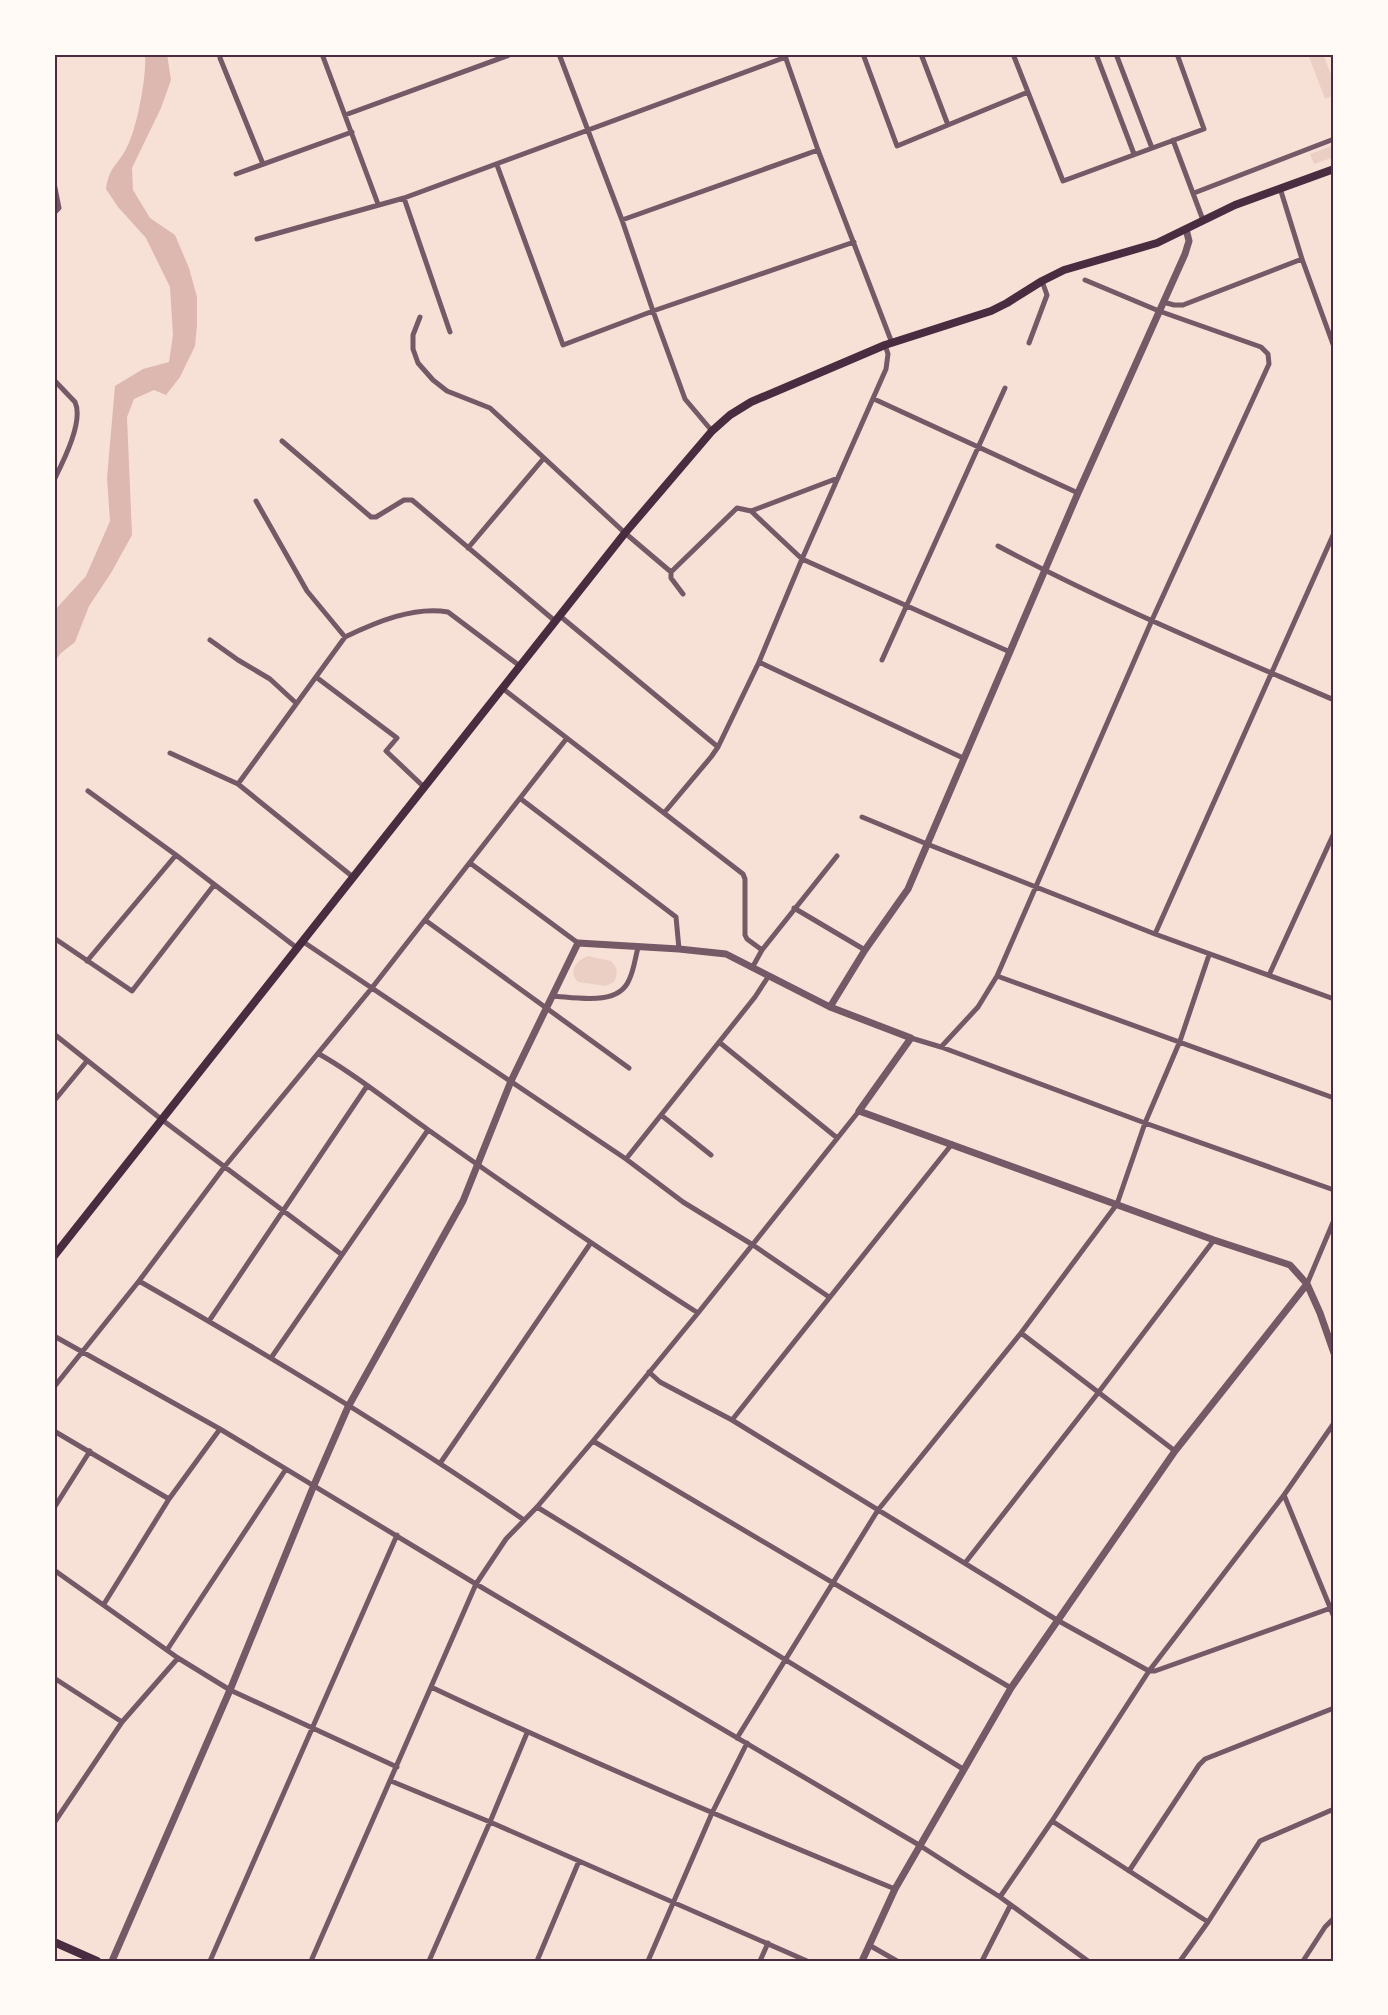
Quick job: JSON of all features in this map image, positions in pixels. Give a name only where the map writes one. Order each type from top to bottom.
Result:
[{"type":"main road","points":[[54,1256],[557,618],[712,430],[751,402],[889,344],[991,311],[1042,280],[1072,266],[1147,246],[1246,201],[1334,169]]},
{"type":"main road","points":[[54,1942],[97,1961]]},
{"type":"street","points":[[221,54],[220,58],[263,164]]},
{"type":"street","points":[[322,54],[378,204]]},
{"type":"street","points":[[345,115],[512,54]]},
{"type":"street","points":[[559,54],[686,399],[712,430]]},
{"type":"street","points":[[863,54],[897,146],[1028,92]]},
{"type":"street","points":[[921,54],[948,125]]},
{"type":"street","points":[[1013,54],[1063,181],[1204,129],[1177,54]]},
{"type":"street","points":[[1095,54],[1134,154]]},
{"type":"street","points":[[1116,54],[1152,148]]},
{"type":"street","points":[[257,239],[404,198],[785,56],[889,344],[886,369],[759,662],[718,747],[664,813]]},
{"type":"street","points":[[236,174],[352,132]]},
{"type":"street","points":[[1194,193],[1334,139]]},
{"type":"street","points":[[1173,140],[1203,220]]},
{"type":"street","points":[[622,220],[818,150]]},
{"type":"street","points":[[497,165],[563,345],[652,311],[854,242]]},
{"type":"street","points":[[54,183],[59,208],[54,213]]},
{"type":"street","points":[[1280,189],[1302,259],[1334,347]]},
{"type":"street","points":[[404,198],[450,332]]},
{"type":"street","points":[[830,1007],[865,950],[908,889],[1189,241],[1186,229]]},
{"type":"street","points":[[1163,302],[1183,305],[1302,259]]},
{"type":"street","points":[[1029,344],[1047,295],[1042,280]]},
{"type":"street","points":[[941,1047],[978,1007],[997,976],[1152,620],[1269,364],[1268,354],[1261,347],[1159,311],[1085,280]]},
{"type":"street","points":[[420,317],[414,335],[413,349],[418,363],[433,380],[447,391],[490,408],[625,533],[671,572]]},
{"type":"street","points":[[54,380],[77,406],[77,420],[67,452],[54,480]]},
{"type":"street","points":[[882,660],[1005,388]]},
{"type":"street","points":[[874,399],[1078,493]]},
{"type":"street","points":[[282,441],[371,517],[376,517],[404,500],[412,500],[468,548],[718,747]]},
{"type":"street","points":[[468,548],[544,458]]},
{"type":"street","points":[[751,511],[838,478]]},
{"type":"street","points":[[256,501],[307,591],[345,637]]},
{"type":"street","points":[[682,594],[671,578],[671,572],[737,508],[751,511],[802,559],[1010,652]]},
{"type":"street","points":[[1155,934],[1334,533]]},
{"type":"street","points":[[998,546],[1046,572],[1334,700]]},
{"type":"street","points":[[238,784],[345,637],[390,619],[436,610],[448,612],[520,666]]},
{"type":"street","points":[[210,640],[270,679],[296,703]]},
{"type":"street","points":[[759,662],[963,758]]},
{"type":"street","points":[[316,677],[397,738],[386,751],[424,787]]},
{"type":"street","points":[[502,688],[743,874],[746,879],[745,935],[762,950]]},
{"type":"street","points":[[54,1387],[139,1281],[225,1166],[371,989],[567,738]]},
{"type":"street","points":[[171,753],[238,784],[353,877]]},
{"type":"street","points":[[88,791],[214,885],[300,945],[512,1081],[626,1159],[682,1202],[753,1245],[829,1297]]},
{"type":"street","points":[[521,799],[676,917],[679,949]]},
{"type":"street","points":[[862,817],[1209,955],[1334,999]]},
{"type":"street","points":[[1269,975],[1334,833]]},
{"type":"street","points":[[87,961],[176,855]]},
{"type":"street","points":[[752,968],[762,950],[837,856]]},
{"type":"street","points":[[470,863],[578,943],[726,954],[830,1007],[1334,1190]]},
{"type":"street","points":[[54,938],[132,991],[214,885]]},
{"type":"street","points":[[794,908],[865,950]]},
{"type":"street","points":[[425,920],[629,1068]]},
{"type":"street","points":[[112,1961],[230,1690],[348,1407],[463,1200],[512,1081],[578,943]]},
{"type":"street","points":[[552,996],[609,997],[618,993],[629,980],[638,948]]},
{"type":"street","points":[[737,1738],[878,1510],[1021,1334],[1117,1204],[1145,1123],[1180,1041],[1209,955]]},
{"type":"street","points":[[997,976],[1334,1098]]},
{"type":"street","points":[[626,1159],[768,977]]},
{"type":"street","points":[[54,1034],[161,1119],[340,1254]]},
{"type":"street","points":[[311,1961],[476,1584],[506,1539],[537,1507],[593,1441],[753,1245],[858,1111],[911,1038]]},
{"type":"street","points":[[719,1042],[837,1137]]},
{"type":"street","points":[[319,1054],[341,1066],[590,1244],[698,1313]]},
{"type":"street","points":[[54,1101],[87,1060]]},
{"type":"street","points":[[209,1321],[367,1086]]},
{"type":"street","points":[[858,1111],[1214,1240],[1290,1265],[1307,1284],[1334,1353]]},
{"type":"street","points":[[661,1115],[711,1155]]},
{"type":"street","points":[[271,1358],[340,1254],[428,1130]]},
{"type":"street","points":[[732,1420],[952,1144]]},
{"type":"street","points":[[862,1961],[895,1889],[1011,1688],[1175,1450],[1307,1284],[1334,1220]]},
{"type":"street","points":[[965,1563],[1214,1240]]},
{"type":"street","points":[[441,1462],[590,1244]]},
{"type":"street","points":[[139,1281],[271,1358],[441,1462],[524,1520]]},
{"type":"street","points":[[1021,1334],[1175,1450]]},
{"type":"street","points":[[54,1336],[220,1429],[476,1584],[920,1845],[1000,1897],[1079,1958],[1088,1961]]},
{"type":"street","points":[[649,1372],[660,1382],[732,1420],[1057,1620],[1149,1671],[1155,1671],[1331,1608]]},
{"type":"street","points":[[1000,1897],[1149,1671],[1284,1495],[1334,1423]]},
{"type":"street","points":[[104,1604],[169,1499],[220,1429]]},
{"type":"street","points":[[54,1431],[169,1499]]},
{"type":"street","points":[[593,1441],[1011,1688]]},
{"type":"street","points":[[54,1508],[90,1452]]},
{"type":"street","points":[[167,1650],[286,1469]]},
{"type":"street","points":[[1284,1495],[1334,1617]]},
{"type":"street","points":[[537,1507],[963,1769]]},
{"type":"street","points":[[210,1961],[397,1535]]},
{"type":"street","points":[[54,1570],[178,1658],[230,1690],[397,1767]]},
{"type":"street","points":[[54,1824],[122,1722],[178,1658]]},
{"type":"street","points":[[54,1678],[122,1722]]},
{"type":"street","points":[[430,1687],[527,1733],[712,1814],[895,1889]]},
{"type":"street","points":[[1129,1871],[1205,1759],[1334,1708]]},
{"type":"street","points":[[429,1961],[527,1733]]},
{"type":"street","points":[[648,1961],[712,1814],[747,1743]]},
{"type":"street","points":[[391,1781],[807,1961]]},
{"type":"street","points":[[1180,1961],[1260,1841],[1334,1809]]},
{"type":"street","points":[[1052,1821],[1208,1922]]},
{"type":"street","points":[[537,1961],[579,1861]]},
{"type":"street","points":[[982,1961],[1010,1905]]},
{"type":"street","points":[[1303,1961],[1325,1927],[1334,1918]]},
{"type":"street","points":[[760,1961],[768,1943]]},
{"type":"street","points":[[869,1945],[897,1961]]},
{"type":"shaded area","points":[[145,54],[167,54],[171,80],[161,108],[132,168],[133,190],[150,218],[175,235],[189,268],[197,297],[195,346],[180,377],[166,395],[154,390],[134,399],[127,417],[132,535],[89,606],[75,642],[54,662],[54,611],[86,576],[110,521],[107,478],[115,386],[143,369],[169,362],[173,335],[170,287],[146,238],[118,207],[106,189],[112,170],[131,138],[138,115],[143,88]]},
{"type":"shaded area","points":[[1308,54],[1323,54],[1334,82],[1334,95],[1325,99]]},
{"type":"shaded area","points":[[1334,145],[1334,157],[1314,164],[1310,154]]},
{"type":"shaded area","points":[[588,956],[611,961],[617,971],[614,982],[606,986],[578,982],[573,970],[580,960]]}]
